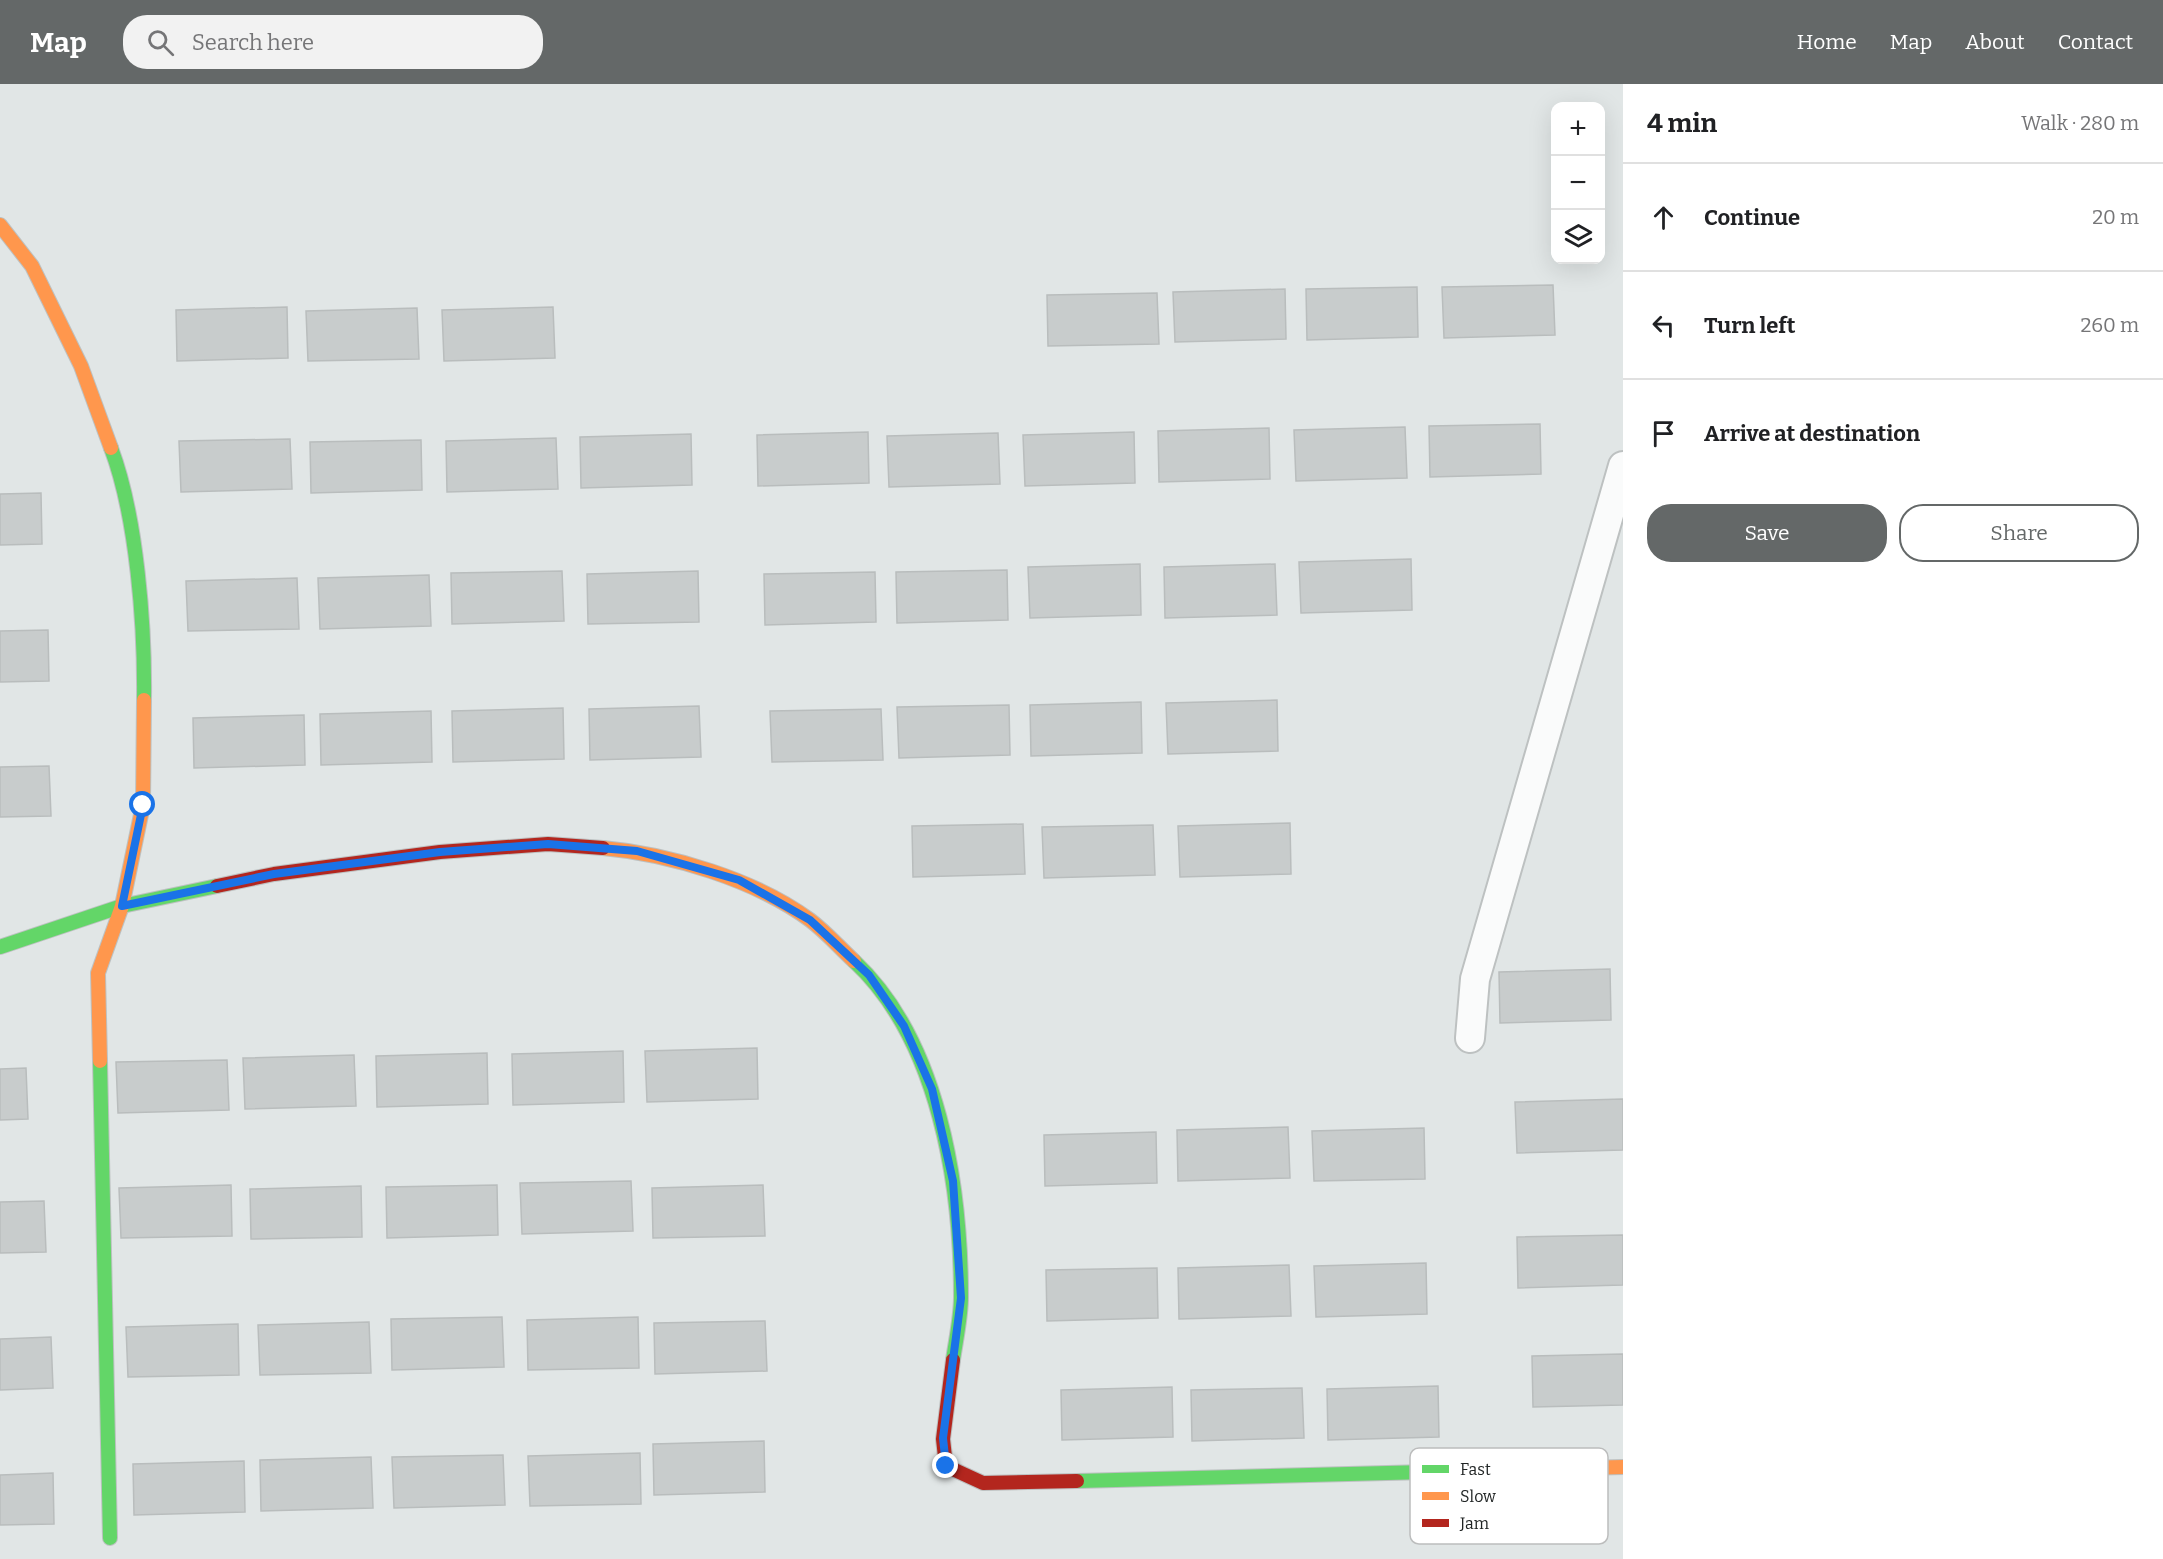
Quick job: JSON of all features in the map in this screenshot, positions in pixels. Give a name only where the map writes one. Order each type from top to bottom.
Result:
[{"type":"street","points":[[0,225],[32,266],[81,366],[117,463],[134,548],[145,659],[143,805],[122,906],[98,973],[110,1538]]},
{"type":"street","points":[[1470,1038],[1476,979],[1623,466]]},
{"type":"street","points":[[0,947],[122,906],[274,874],[440,852],[548,844],[637,851],[739,880],[810,920],[869,975],[904,1026],[932,1089],[953,1181],[961,1298],[943,1438],[946,1466],[983,1483],[1410,1472]]},
{"type":"street","points":[[1608,1467],[1623,1467]]},
{"type":"building","points":[[1553,285],[1555,335],[1444,338],[1442,287]]},
{"type":"building","points":[[1417,287],[1418,337],[1307,340],[1306,289]]},
{"type":"building","points":[[1285,289],[1286,339],[1175,342],[1173,292]]},
{"type":"building","points":[[1157,293],[1159,344],[1048,346],[1047,295]]},
{"type":"building","points":[[287,307],[288,358],[177,361],[176,310]]},
{"type":"building","points":[[553,307],[555,358],[444,361],[442,310]]},
{"type":"building","points":[[417,308],[419,359],[308,361],[306,311]]},
{"type":"building","points":[[1540,424],[1541,474],[1430,477],[1429,426]]},
{"type":"building","points":[[1405,427],[1407,478],[1296,481],[1294,430]]},
{"type":"building","points":[[1269,428],[1270,479],[1159,482],[1158,431]]},
{"type":"building","points":[[868,432],[869,483],[758,486],[757,435]]},
{"type":"building","points":[[1134,432],[1135,483],[1025,486],[1023,435]]},
{"type":"building","points":[[998,433],[1000,484],[889,487],[887,436]]},
{"type":"building","points":[[691,434],[692,485],[581,488],[580,437]]},
{"type":"building","points":[[556,438],[558,489],[447,492],[446,441]]},
{"type":"building","points":[[290,439],[292,489],[181,492],[179,441]]},
{"type":"building","points":[[421,440],[422,490],[311,493],[310,442]]},
{"type":"building","points":[[41,493],[42,544],[0,545],[0,494]]},
{"type":"building","points":[[1411,559],[1412,610],[1301,613],[1299,562]]},
{"type":"building","points":[[1140,564],[1141,615],[1030,618],[1028,567]]},
{"type":"building","points":[[1275,564],[1277,615],[1165,618],[1164,567]]},
{"type":"building","points":[[1007,570],[1008,620],[897,623],[896,572]]},
{"type":"building","points":[[562,571],[564,621],[452,624],[451,573]]},
{"type":"building","points":[[698,571],[699,622],[588,624],[587,574]]},
{"type":"building","points":[[875,572],[876,622],[765,625],[764,574]]},
{"type":"building","points":[[429,575],[431,626],[320,629],[318,578]]},
{"type":"building","points":[[297,578],[299,629],[188,631],[186,581]]},
{"type":"building","points":[[48,630],[49,681],[0,682],[0,631]]},
{"type":"building","points":[[1277,700],[1278,751],[1168,754],[1166,703]]},
{"type":"building","points":[[1141,702],[1142,753],[1031,756],[1030,705]]},
{"type":"building","points":[[1009,705],[1010,755],[899,758],[897,707]]},
{"type":"building","points":[[699,706],[701,757],[590,760],[589,709]]},
{"type":"building","points":[[563,708],[564,759],[453,762],[452,711]]},
{"type":"building","points":[[881,709],[883,760],[772,762],[770,711]]},
{"type":"building","points":[[431,711],[432,762],[321,765],[320,714]]},
{"type":"building","points":[[304,715],[305,765],[194,768],[193,718]]},
{"type":"building","points":[[49,766],[51,816],[0,817],[0,767]]},
{"type":"building","points":[[1290,823],[1291,874],[1180,877],[1178,826]]},
{"type":"building","points":[[1023,824],[1025,874],[913,877],[912,826]]},
{"type":"building","points":[[1153,825],[1155,875],[1044,878],[1042,827]]},
{"type":"building","points":[[1610,969],[1611,1020],[1500,1023],[1499,972]]},
{"type":"building","points":[[757,1048],[758,1099],[647,1102],[645,1051]]},
{"type":"building","points":[[623,1051],[624,1102],[513,1105],[512,1054]]},
{"type":"building","points":[[487,1053],[488,1104],[377,1107],[376,1056]]},
{"type":"building","points":[[354,1055],[356,1106],[245,1109],[243,1058]]},
{"type":"building","points":[[227,1060],[229,1110],[118,1113],[116,1062]]},
{"type":"building","points":[[26,1068],[28,1119],[0,1120],[0,1069]]},
{"type":"building","points":[[1623,1099],[1623,1150],[1517,1153],[1515,1102]]},
{"type":"building","points":[[1288,1127],[1290,1178],[1178,1181],[1177,1130]]},
{"type":"building","points":[[1424,1128],[1425,1179],[1314,1181],[1312,1131]]},
{"type":"building","points":[[1156,1132],[1157,1183],[1045,1186],[1044,1135]]},
{"type":"building","points":[[631,1181],[633,1231],[522,1234],[520,1183]]},
{"type":"building","points":[[231,1185],[232,1236],[121,1238],[119,1188]]},
{"type":"building","points":[[497,1185],[498,1235],[387,1238],[386,1187]]},
{"type":"building","points":[[763,1185],[765,1236],[653,1238],[652,1188]]},
{"type":"building","points":[[361,1186],[362,1237],[251,1239],[250,1189]]},
{"type":"building","points":[[44,1201],[46,1252],[0,1253],[0,1202]]},
{"type":"building","points":[[1623,1235],[1623,1285],[1518,1288],[1517,1237]]},
{"type":"building","points":[[1426,1263],[1427,1314],[1316,1317],[1314,1266]]},
{"type":"building","points":[[1289,1265],[1291,1316],[1179,1319],[1178,1268]]},
{"type":"building","points":[[1157,1268],[1158,1318],[1047,1321],[1046,1270]]},
{"type":"building","points":[[502,1317],[504,1367],[392,1370],[391,1319]]},
{"type":"building","points":[[638,1317],[639,1368],[528,1370],[527,1320]]},
{"type":"building","points":[[765,1321],[767,1371],[655,1374],[654,1323]]},
{"type":"building","points":[[369,1322],[371,1373],[260,1375],[258,1325]]},
{"type":"building","points":[[238,1324],[239,1375],[128,1377],[126,1327]]},
{"type":"building","points":[[51,1337],[53,1388],[0,1390],[0,1339]]},
{"type":"building","points":[[1623,1354],[1623,1405],[1533,1407],[1532,1356]]},
{"type":"building","points":[[1438,1386],[1439,1437],[1328,1440],[1327,1389]]},
{"type":"building","points":[[1172,1387],[1173,1437],[1062,1440],[1061,1390]]},
{"type":"building","points":[[1302,1388],[1304,1438],[1192,1441],[1191,1390]]},
{"type":"building","points":[[764,1441],[765,1492],[654,1495],[653,1444]]},
{"type":"building","points":[[640,1453],[641,1504],[530,1506],[528,1456]]},
{"type":"building","points":[[503,1455],[505,1505],[394,1508],[392,1457]]},
{"type":"building","points":[[371,1457],[373,1508],[261,1511],[260,1460]]},
{"type":"building","points":[[244,1461],[245,1512],[134,1515],[133,1464]]},
{"type":"building","points":[[53,1473],[54,1524],[0,1525],[0,1475]]},
{"type":"traffic: fast","points":[[111,448],[127,506],[138,572],[143,639],[144,700]]},
{"type":"traffic: fast","points":[[0,947],[122,906],[217,886]]},
{"type":"traffic: fast","points":[[854,961],[883,994],[907,1031],[925,1072],[939,1117],[950,1162],[960,1254],[961,1305],[953,1360]]},
{"type":"traffic: fast","points":[[100,1061],[110,1538]]},
{"type":"traffic: fast","points":[[1077,1481],[1410,1472]]},
{"type":"traffic: slow","points":[[0,225],[32,266],[81,366],[111,448]]},
{"type":"traffic: slow","points":[[100,1061],[98,973],[122,906],[143,805],[144,700]]},
{"type":"traffic: slow","points":[[603,848],[656,856],[738,881],[764,893],[810,920],[854,961]]},
{"type":"traffic: slow","points":[[1608,1467],[1623,1467]]},
{"type":"traffic: jam","points":[[217,886],[274,874],[440,852],[548,844],[603,848]]},
{"type":"traffic: jam","points":[[953,1360],[943,1439],[946,1466],[983,1483],[1077,1481]]},
{"type":"route","points":[[143,805],[122,906],[274,874],[440,852],[548,844],[637,851],[739,880],[810,920],[869,975],[904,1026],[932,1089],[953,1181],[961,1298],[943,1438],[946,1466]]}]
